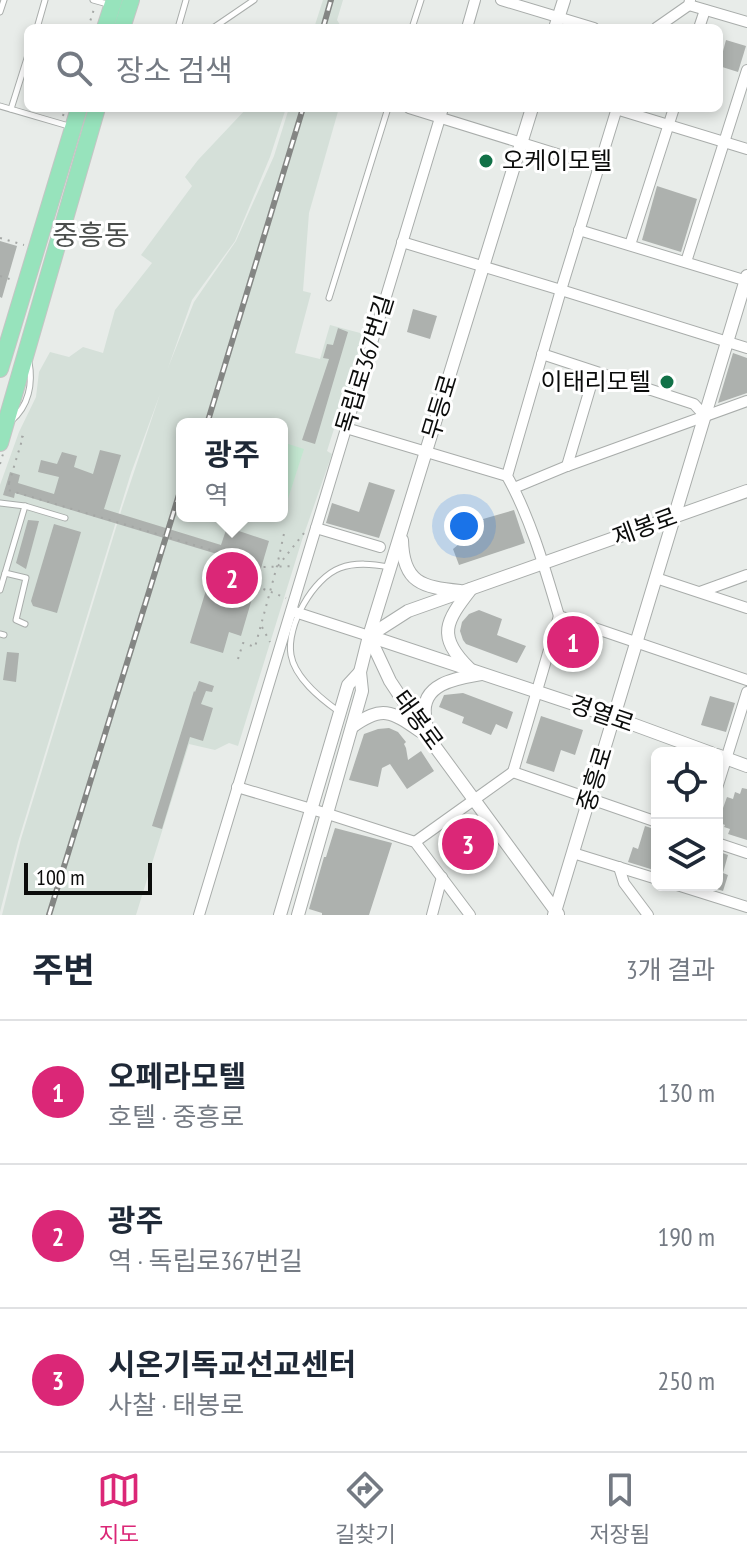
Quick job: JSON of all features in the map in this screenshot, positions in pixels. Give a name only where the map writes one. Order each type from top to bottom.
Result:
[{"type":"main road","points":[[123,24],[131,0]]},
{"type":"main road","points":[[104,2],[105,24]]},
{"type":"main road","points":[[3,434],[82,130],[80,112]]},
{"type":"main road","points":[[0,369],[6,325],[82,130],[94,112]]},
{"type":"street","points":[[468,24],[475,0]]},
{"type":"street","points":[[501,0],[557,23],[564,0]]},
{"type":"street","points":[[661,24],[690,2],[705,10],[747,22]]},
{"type":"street","points":[[700,24],[705,10]]},
{"type":"street","points":[[686,262],[745,76]]},
{"type":"street","name":"무등로","points":[[298,915],[362,691],[360,672],[369,636],[531,112]]},
{"type":"street","points":[[507,476],[616,112]]},
{"type":"street","points":[[629,112],[747,149]]},
{"type":"street","points":[[630,245],[673,112]]},
{"type":"street","points":[[441,113],[521,143],[599,167]]},
{"type":"street","name":"독립로367번길","points":[[199,915],[295,609],[316,528],[441,113]]},
{"type":"street","points":[[579,230],[746,279]]},
{"type":"street","points":[[402,242],[747,348]]},
{"type":"street","name":"중흥로","points":[[556,914],[746,279]]},
{"type":"street","points":[[542,354],[694,404],[705,416]]},
{"type":"street","points":[[567,466],[595,372]]},
{"type":"street","points":[[514,488],[747,401]]},
{"type":"street","points":[[346,428],[507,476],[543,563],[559,616],[747,680]]},
{"type":"street","name":"제봉로","points":[[369,636],[408,611],[747,491]]},
{"type":"street","points":[[316,528],[380,547]]},
{"type":"street","points":[[402,529],[403,559],[411,575],[429,587],[467,590],[453,612],[448,634],[450,646],[477,672],[450,680],[431,693],[425,705],[429,737]]},
{"type":"street","points":[[700,592],[747,575]]},
{"type":"street","points":[[656,578],[747,608]]},
{"type":"street","points":[[295,609],[369,636]]},
{"type":"street","name":"경열로","points":[[513,772],[559,616]]},
{"type":"street","name":"경열로","points":[[369,636],[695,747]]},
{"type":"street","name":"태봉로","points":[[369,636],[390,681],[556,914]]},
{"type":"street","name":"무등로","points":[[280,915],[339,712],[348,685],[360,672]]},
{"type":"street","points":[[723,754],[747,692]]},
{"type":"street","points":[[351,728],[374,713],[387,713],[399,716],[429,737]]},
{"type":"street","points":[[723,757],[747,766]]},
{"type":"street","points":[[415,842],[513,772],[651,820]]},
{"type":"street","points":[[237,787],[415,842],[470,915]]},
{"type":"street","points":[[723,845],[747,853]]},
{"type":"street","points":[[573,853],[651,877]]},
{"type":"street","points":[[619,867],[624,883],[648,915]]},
{"type":"street","points":[[432,915],[442,877]]},
{"type":"street","points":[[693,891],[747,911]]},
{"type":"lane","points":[[0,12],[4,0]]},
{"type":"lane","points":[[38,24],[45,0]]},
{"type":"lane","points":[[179,24],[186,0]]},
{"type":"lane","points":[[219,24],[254,0]]},
{"type":"lane","points":[[413,24],[421,0]]},
{"type":"lane","points":[[11,109],[24,68]]},
{"type":"lane","points":[[0,106],[82,130]]},
{"type":"lane","points":[[329,298],[387,112]]},
{"type":"lane","points":[[0,503],[25,506],[65,518]]},
{"type":"lane","points":[[0,590],[25,506]]},
{"type":"lane","points":[[339,712],[314,693],[295,666],[291,655],[295,609],[337,569],[357,564],[390,567]]},
{"type":"lane","points":[[5,573],[26,578],[16,620],[25,624]]},
{"type":"path","points":[[90,24],[104,2]]},
{"type":"path","points":[[0,238],[24,245]]},
{"type":"path","points":[[0,276],[13,280]]},
{"type":"path","points":[[3,434],[23,437],[8,490],[263,567],[294,566]]},
{"type":"path","points":[[238,659],[243,643],[255,647],[285,529]]},
{"type":"path","points":[[277,566],[304,532]]},
{"type":"path","points":[[256,586],[295,609]]},
{"type":"path","points":[[261,625],[271,643]]},
{"type":"shaded area","points":[[323,0],[343,0],[337,20],[340,24],[315,24]]},
{"type":"shaded area","points":[[243,112],[285,112],[270,157],[235,241],[192,300],[168,368],[194,302],[236,241],[274,156],[288,112],[338,112],[309,213],[303,291],[311,293],[295,353],[320,359],[330,325],[364,334],[327,451],[332,454],[238,746],[229,743],[215,750],[189,744],[136,915],[2,915],[21,839],[160,394],[131,473],[18,842],[0,912],[0,485],[19,432],[36,397],[39,372],[50,352],[69,357],[83,347],[103,353],[115,310],[152,263],[141,255],[192,186],[185,177]]},
{"type":"green space","points":[[288,444],[304,449],[288,499]]},
{"type":"building","points":[[726,40],[746,46],[738,72],[723,67]]},
{"type":"building","points":[[657,186],[697,199],[681,252],[642,240]]},
{"type":"building","points":[[0,241],[17,246],[2,298],[0,297]]},
{"type":"building","points":[[413,309],[437,316],[430,339],[407,332]]},
{"type":"building","points":[[338,328],[348,332],[315,444],[302,440],[329,359],[323,358],[327,344],[333,345]]},
{"type":"building","points":[[733,353],[747,358],[747,393],[718,403]]},
{"type":"building","points":[[100,450],[121,455],[104,509],[221,545],[227,527],[269,541],[241,636],[229,632],[223,653],[190,643],[217,554],[15,493],[14,498],[3,495],[10,472],[20,475],[18,483],[54,494],[59,477],[38,472],[41,460],[57,464],[62,452],[77,456],[74,467],[93,474]]},
{"type":"building","points":[[369,482],[395,490],[379,538],[326,523],[332,503],[359,512]]},
{"type":"building","points":[[514,510],[525,543],[459,565],[453,549],[461,539],[482,531],[479,523],[483,519]]},
{"type":"building","points":[[28,520],[39,521],[26,569],[16,563]]},
{"type":"building","points":[[54,524],[81,532],[57,613],[33,606],[31,601]]},
{"type":"building","points":[[479,610],[502,619],[497,635],[526,646],[517,663],[466,644],[463,640],[460,631],[462,622],[469,614]]},
{"type":"building","points":[[7,652],[19,653],[16,682],[3,680]]},
{"type":"building","points":[[199,681],[214,686],[212,692],[206,691],[201,704],[213,708],[203,741],[190,737],[162,829],[152,826]]},
{"type":"building","points":[[463,693],[513,712],[507,729],[496,724],[491,735],[462,723],[464,717],[439,707],[444,695]]},
{"type":"building","points":[[710,696],[735,703],[726,732],[701,725]]},
{"type":"building","points":[[541,716],[583,730],[575,755],[561,750],[554,772],[526,763]]},
{"type":"building","points":[[389,728],[398,732],[406,742],[408,760],[421,751],[434,771],[407,789],[390,764],[382,768],[378,787],[349,780],[364,734]]},
{"type":"building","points":[[742,788],[747,789],[747,840],[728,834],[730,829],[723,824],[727,797],[733,799],[735,792],[740,794]]},
{"type":"building","points":[[464,817],[493,857],[471,872],[443,832]]},
{"type":"building","points":[[645,826],[651,828],[651,869],[628,862],[633,847],[638,849]]},
{"type":"building","points":[[335,828],[392,843],[369,915],[322,915],[309,909]]},
{"type":"building","points":[[723,853],[728,855],[723,873]]},
{"type":"building","points":[[723,873],[728,875],[723,891]]},
{"type":"railway","points":[[324,24],[331,0]]},
{"type":"railway","points":[[209,418],[302,112]]},
{"type":"railway","points":[[49,915],[176,504]]},
{"type":"place","name":"오케이모텔","points":[[486,161]]},
{"type":"place","name":"이태리모텔","points":[[667,382]]},
{"type":"place","name":"광주","points":[[232,578]]},
{"type":"place","name":"오페라모텔","points":[[573,642]]},
{"type":"place","name":"시온기독교선교센터","points":[[468,844]]},
{"type":"district","name":"중흥동","points":[[91,235]]}]
